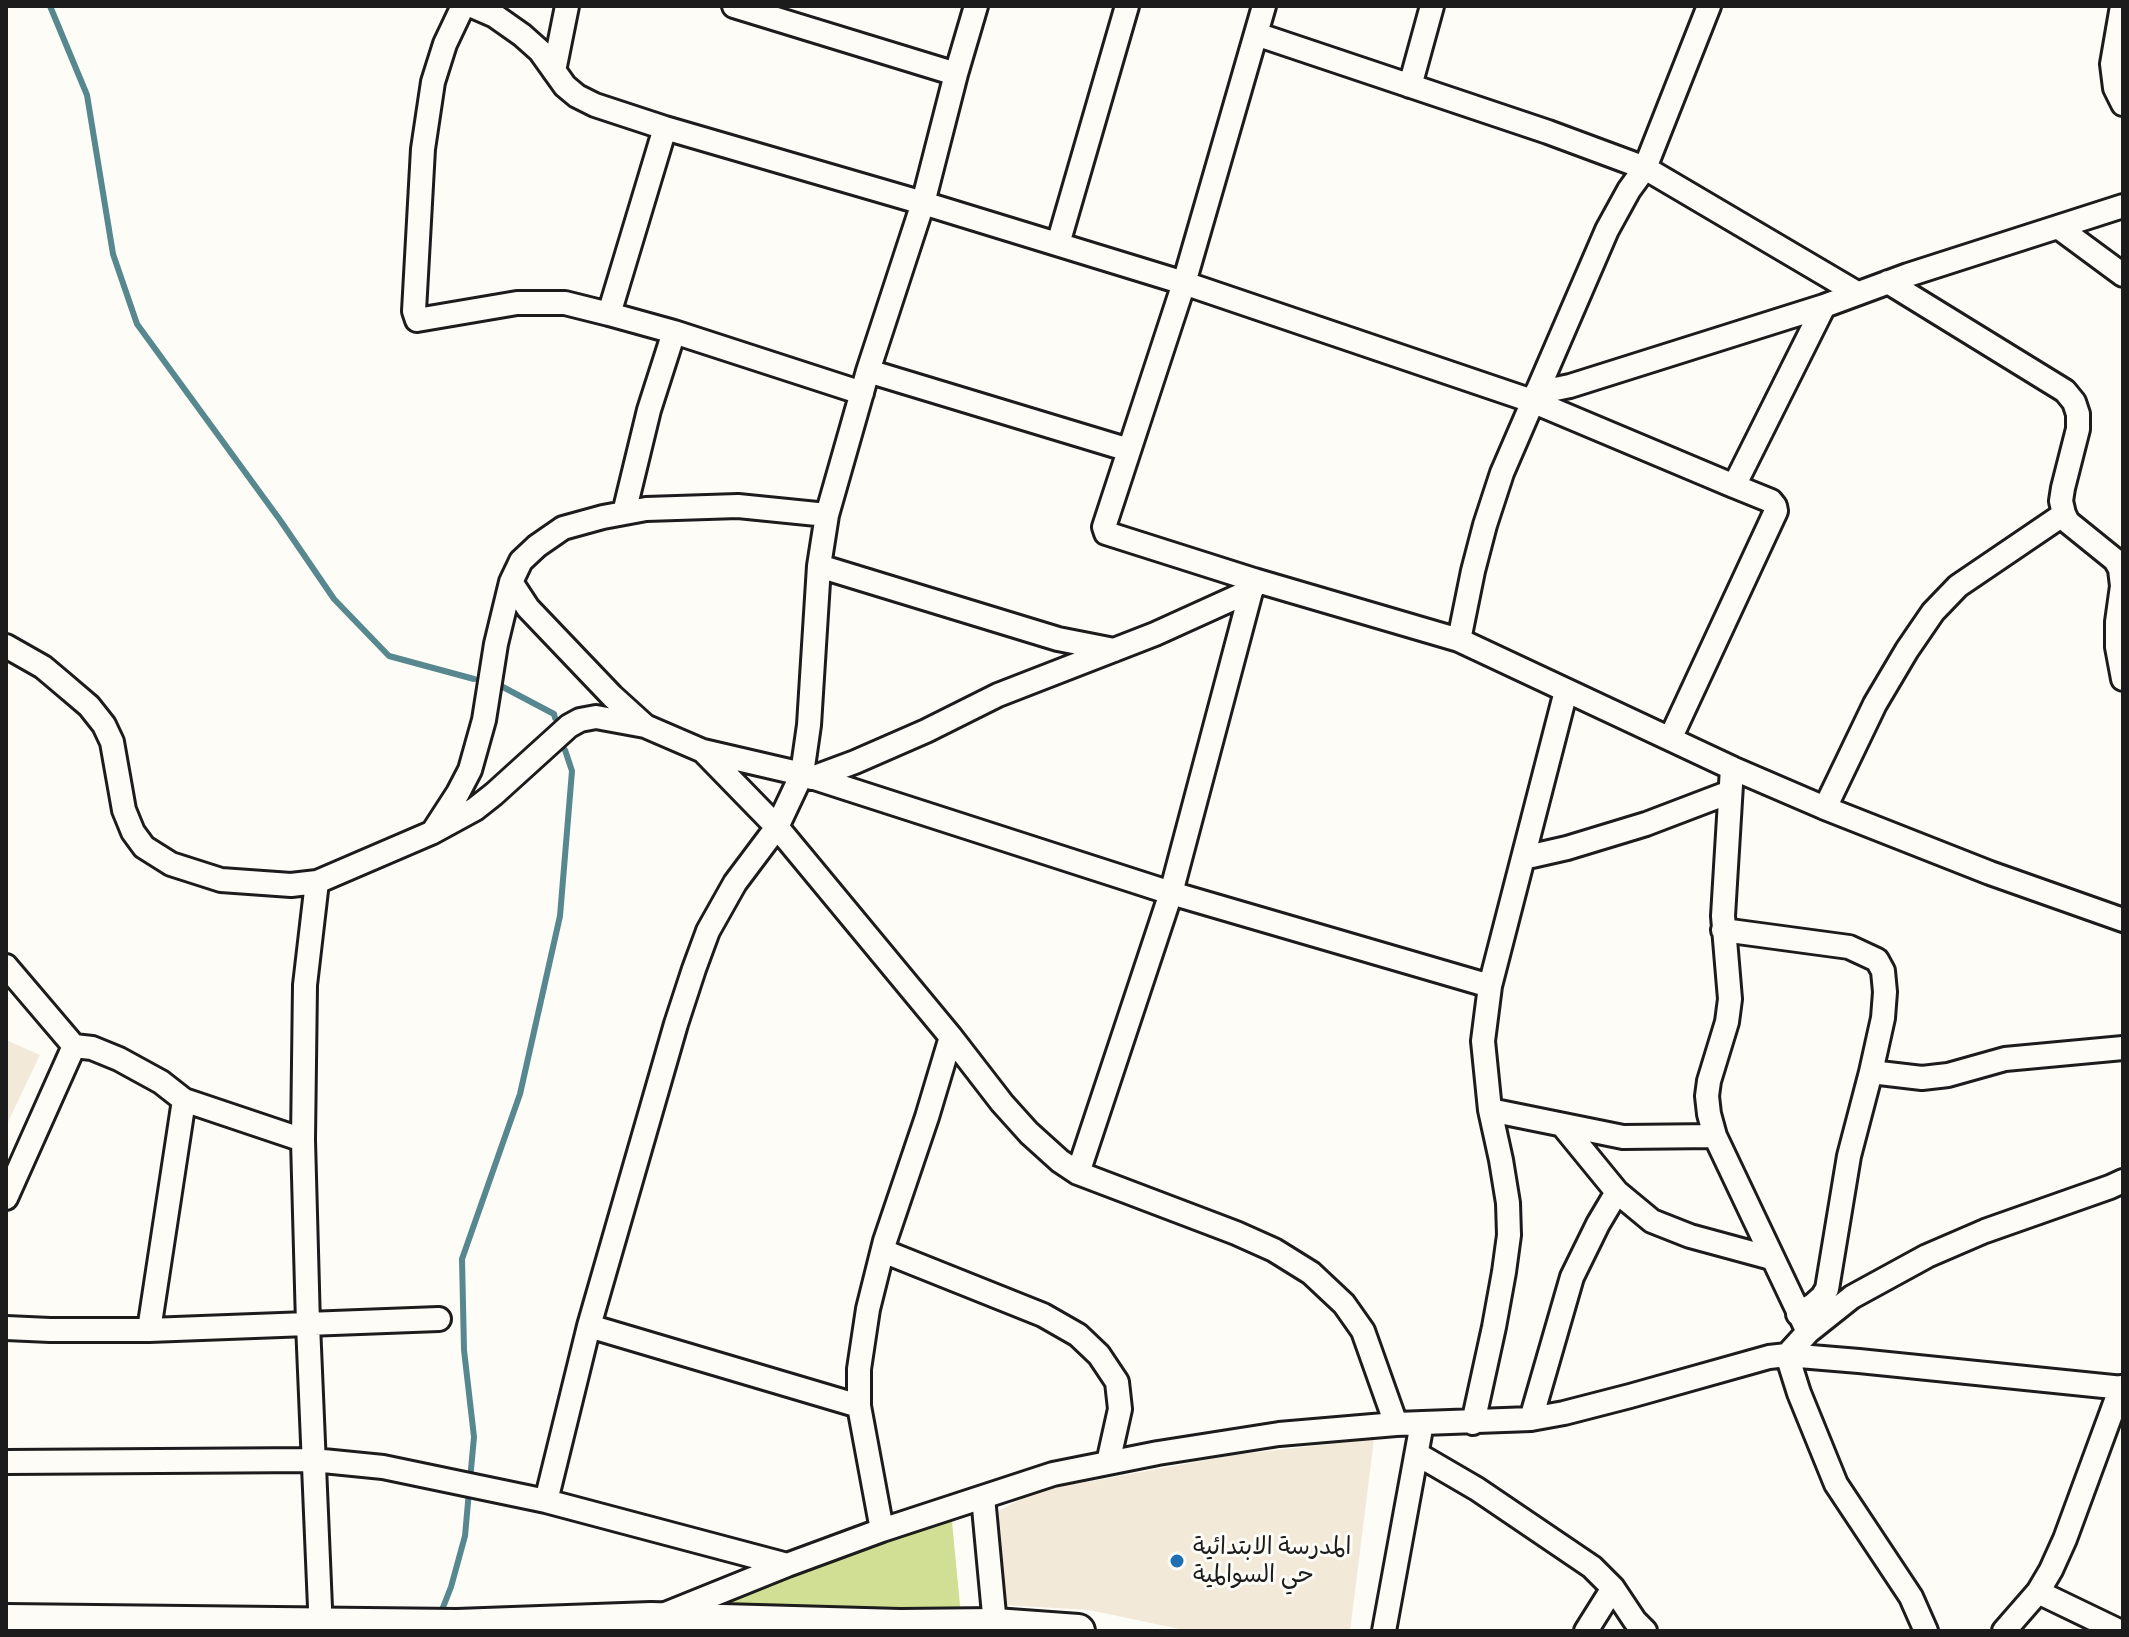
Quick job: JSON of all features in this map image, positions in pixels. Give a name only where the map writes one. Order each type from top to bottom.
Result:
[{"type":"main road","points":[[6,1621],[321,1628],[651,1625],[900,1628],[995,1625],[1060,1630]]},
{"type":"street","points":[[463,6],[437,66],[429,106],[423,149],[416,318],[420,321],[517,303],[565,303],[674,332],[862,393]]},
{"type":"street","points":[[472,6],[495,16],[522,35],[540,51],[565,86],[595,105],[1184,283],[1534,397],[1582,424],[1771,501],[1776,511],[1670,739]]},
{"type":"street","points":[[554,71],[567,6]]},
{"type":"street","points":[[734,6],[779,13],[956,74]]},
{"type":"street","points":[[546,1501],[589,1326],[676,1024],[708,931],[735,883],[777,827],[807,776],[819,566],[827,515],[868,371],[923,203],[976,6]]},
{"type":"street","points":[[1058,244],[1127,6]]},
{"type":"street","points":[[1264,6],[1184,283],[1104,527],[1106,533],[1253,585],[1459,640],[1732,768],[1825,808],[1990,873],[2123,920]]},
{"type":"street","points":[[1410,86],[1432,6]]},
{"type":"street","points":[[1459,640],[1464,607],[1485,525],[1502,473],[1607,230],[1645,168],[1709,6]]},
{"type":"street","points":[[2122,6],[2112,64],[2115,88],[2123,104]]},
{"type":"street","points":[[1256,34],[1645,168],[1857,293]]},
{"type":"street","points":[[609,314],[665,128]]},
{"type":"street","points":[[1534,397],[1824,306],[1888,282],[2123,206]]},
{"type":"street","points":[[2058,227],[2123,275]]},
{"type":"street","points":[[1888,282],[2065,391],[2074,402],[2078,429],[2061,501],[2068,522],[2115,560],[2120,569],[2122,586],[2117,647],[2123,679]]},
{"type":"street","points":[[1734,486],[1824,306]]},
{"type":"street","points":[[624,513],[649,410],[674,332]]},
{"type":"street","points":[[868,371],[1129,450]]},
{"type":"street","points":[[431,833],[470,770],[478,747],[496,644],[511,582],[521,561],[537,546],[563,528],[646,509],[738,506],[827,515]]},
{"type":"street","points":[[1825,808],[1875,704],[1933,612],[1958,586],[2064,514]]},
{"type":"street","points":[[819,566],[1058,639],[1114,650]]},
{"type":"street","points":[[511,582],[528,608],[645,726]]},
{"type":"street","points":[[807,776],[855,762],[998,695],[1155,634],[1253,585]]},
{"type":"street","points":[[1078,1173],[1171,893],[1253,585]]},
{"type":"street","points":[[6,646],[53,675],[89,706],[104,725],[112,742],[124,810],[133,832],[144,847],[171,864],[221,880],[265,885],[317,882],[431,833],[475,809],[569,726],[596,717],[645,726],[703,751],[807,776],[1171,893],[1490,986]]},
{"type":"street","points":[[1473,1423],[1494,1327],[1509,1235],[1508,1203],[1490,1110],[1483,1041],[1490,986],[1566,691]]},
{"type":"street","points":[[703,751],[777,827],[951,1037],[993,1093],[1029,1133],[1060,1161],[1078,1173],[1274,1250],[1311,1273],[1344,1304],[1363,1331],[1396,1424]]},
{"type":"street","points":[[1732,768],[1723,902],[1730,999],[1727,1022],[1709,1081],[1709,1114],[1715,1136],[1803,1323]]},
{"type":"street","points":[[1523,858],[1646,824],[1730,792]]},
{"type":"street","points":[[317,882],[305,985],[303,1140],[321,1628]]},
{"type":"street","points":[[1723,930],[1849,947],[1877,960],[1883,971],[1883,1018],[1849,1156],[1827,1289],[1813,1305],[1787,1355],[1836,1484],[1911,1597],[1926,1631]]},
{"type":"street","points":[[6,966],[74,1046],[92,1048],[119,1059],[161,1082],[184,1100],[303,1140]]},
{"type":"street","points":[[882,1530],[859,1406],[859,1369],[868,1309],[883,1251],[951,1037]]},
{"type":"street","points":[[6,1198],[74,1046]]},
{"type":"street","points":[[1871,1072],[1922,1078],[1948,1075],[2005,1059],[2123,1048]]},
{"type":"street","points":[[149,1330],[184,1100]]},
{"type":"street","points":[[1490,1110],[1623,1137],[1715,1136]]},
{"type":"street","points":[[1563,1126],[1617,1192],[1652,1221],[1690,1236],[1771,1258]]},
{"type":"street","points":[[1803,1323],[1927,1256],[1985,1231],[2123,1181]]},
{"type":"street","points":[[1531,1419],[1572,1277],[1617,1192]]},
{"type":"street","points":[[883,1251],[1043,1315],[1078,1335],[1099,1355],[1117,1382],[1120,1409],[1108,1463]]},
{"type":"street","points":[[6,1328],[149,1330],[439,1319]]},
{"type":"street","points":[[589,1326],[859,1406]]},
{"type":"street","points":[[651,1625],[787,1565],[1053,1474],[1279,1434],[1396,1424],[1531,1419],[1700,1378],[1769,1357],[1787,1355],[2122,1388],[2051,1570],[2038,1592],[2004,1631]]},
{"type":"street","points":[[1384,1631],[1422,1423]]},
{"type":"street","points":[[1417,1454],[1477,1489],[1579,1558],[1606,1579],[1645,1631]]},
{"type":"street","points":[[6,1462],[313,1460],[383,1467],[546,1501],[787,1565]]},
{"type":"street","points":[[983,1497],[995,1625]]},
{"type":"street","points":[[1586,1631],[1613,1588]]},
{"type":"street","points":[[2038,1592],[2119,1631]]},
{"type":"shaded area","points":[[6,1040],[40,1055],[6,1126]]},
{"type":"shaded area","name":"المدرسة الابتدائية حي السوالمية","points":[[1374,1439],[1350,1631],[1189,1631],[1089,1610],[1003,1605],[988,1517],[1049,1483],[1076,1484],[1234,1455]]},
{"type":"green space","points":[[951,1511],[961,1616],[685,1616]]},
{"type":"waterway","points":[[50,6],[87,95],[113,254],[137,324],[334,599],[389,656],[474,679]]},
{"type":"waterway","points":[[501,686],[554,714],[555,718]]},
{"type":"waterway","points":[[470,1480],[474,1437],[464,1350],[462,1259],[520,1094],[560,916],[572,771],[565,750]]},
{"type":"waterway","points":[[440,1615],[465,1536],[469,1491]]},
{"type":"place","name":"المدرسة الابتدائية حي السوالمية","points":[[1177,1561]]}]
